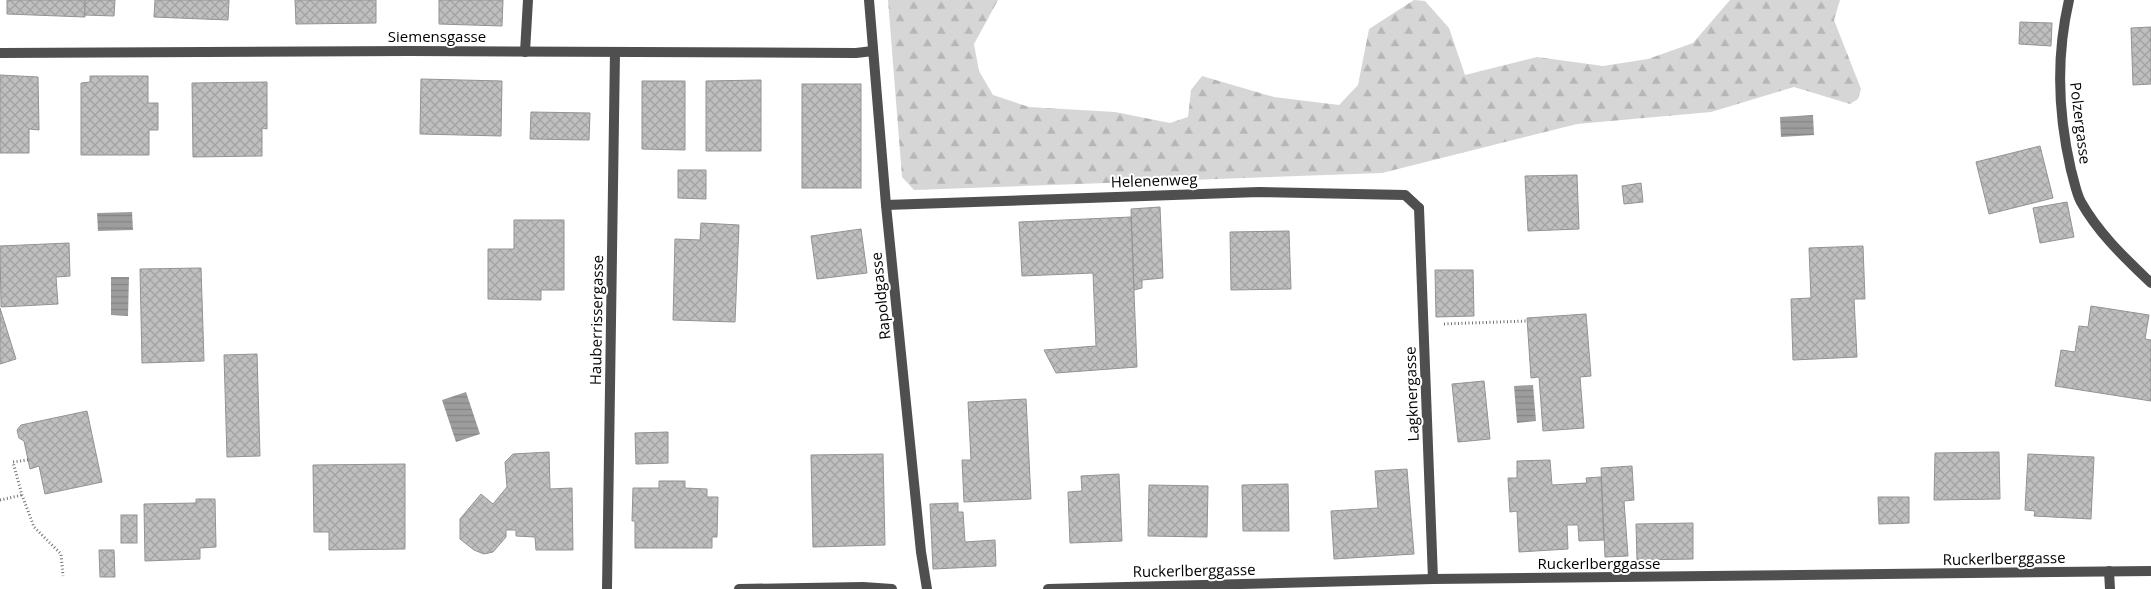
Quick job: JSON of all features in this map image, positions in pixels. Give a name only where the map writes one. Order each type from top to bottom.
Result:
[{"type":"street","points":[[526,52],[528,0]]},
{"type":"street","name":"Rapoldgasse","points":[[869,0],[886,205],[920,543],[927,589]]},
{"type":"street","name":"Polzergasse","points":[[2069,0],[2063,25],[2059,63],[2066,148],[2074,181],[2080,201],[2107,239],[2151,283]]},
{"type":"street","name":"Siemensgasse","points":[[0,52],[873,51]]},
{"type":"street","name":"Hauberrissergasse","points":[[607,589],[615,52]]},
{"type":"street","name":"Helenenweg","points":[[886,205],[1259,192],[1405,195],[1419,208]]},
{"type":"street","name":"Lagknergasse","points":[[1419,208],[1433,579]]},
{"type":"street","points":[[2109,571],[2110,589]]},
{"type":"street","name":"Ruckerlberggasse","points":[[1048,589],[1433,579],[2151,571]]},
{"type":"street","points":[[738,589],[863,587],[892,589]]},
{"type":"path","points":[[1424,325],[1527,321]]},
{"type":"path","points":[[28,460],[13,462],[22,495],[34,527],[61,554],[63,576]]},
{"type":"path","points":[[0,500],[22,495]]},
{"type":"green space","points":[[888,0],[998,0],[974,44],[979,71],[993,95],[1029,107],[1115,112],[1170,123],[1188,117],[1191,90],[1202,76],[1274,97],[1339,105],[1358,85],[1369,29],[1414,0],[1425,1],[1449,28],[1465,75],[1537,57],[1603,66],[1648,59],[1693,43],[1730,0],[1840,0],[1834,20],[1861,89],[1858,99],[1850,104],[1794,87],[1711,112],[1577,124],[1382,173],[914,190],[902,177]]},
{"type":"shaded area","points":[[1813,115],[1814,135],[1781,137],[1780,117]]},
{"type":"shaded area","points":[[132,212],[133,230],[98,231],[97,213]]},
{"type":"shaded area","points":[[111,277],[129,277],[128,316],[111,315]]},
{"type":"shaded area","points":[[1533,385],[1536,421],[1517,423],[1514,386]]},
{"type":"shaded area","points":[[466,392],[480,434],[456,442],[442,400]]},
{"type":"building","points":[[7,0],[85,0],[85,17],[7,14]]},
{"type":"building","points":[[85,0],[115,0],[114,16],[85,15]]},
{"type":"building","points":[[155,0],[229,0],[228,20],[154,17]]},
{"type":"building","points":[[295,0],[376,0],[376,23],[296,24]]},
{"type":"building","points":[[439,0],[503,0],[502,26],[439,24]]},
{"type":"building","points":[[2020,22],[2052,23],[2051,46],[2019,44]]},
{"type":"building","points":[[2151,27],[2151,84],[2133,85],[2131,28]]},
{"type":"building","points":[[0,75],[38,77],[39,130],[29,129],[29,153],[0,153]]},
{"type":"building","points":[[90,76],[148,76],[148,103],[158,103],[158,130],[149,130],[149,155],[81,155],[81,83],[90,82]]},
{"type":"building","points":[[421,79],[502,81],[501,136],[420,134]]},
{"type":"building","points":[[761,80],[761,151],[706,151],[706,81]]},
{"type":"building","points":[[642,81],[685,81],[685,150],[642,149]]},
{"type":"building","points":[[267,82],[267,129],[262,128],[262,156],[193,157],[192,83]]},
{"type":"building","points":[[802,84],[861,84],[861,188],[802,188]]},
{"type":"building","points":[[531,112],[590,113],[589,140],[530,139]]},
{"type":"building","points":[[2040,146],[2053,198],[1989,214],[1976,162]]},
{"type":"building","points":[[678,170],[706,170],[706,199],[678,198]]},
{"type":"building","points":[[1577,175],[1579,229],[1528,231],[1525,176]]},
{"type":"building","points":[[1641,183],[1643,202],[1624,204],[1622,186]]},
{"type":"building","points":[[2067,202],[2074,237],[2040,243],[2033,208]]},
{"type":"building","points":[[1160,207],[1163,278],[1142,280],[1142,288],[1134,290],[1131,209]]},
{"type":"building","points":[[1131,217],[1137,367],[1056,373],[1044,350],[1096,346],[1093,273],[1022,276],[1019,222]]},
{"type":"building","points":[[514,220],[564,220],[564,290],[541,290],[541,300],[488,299],[488,249],[514,249]]},
{"type":"building","points":[[701,223],[739,225],[735,322],[673,320],[675,239],[700,240]]},
{"type":"building","points":[[861,229],[867,273],[817,279],[811,236]]},
{"type":"building","points":[[1289,231],[1291,289],[1231,290],[1230,232]]},
{"type":"building","points":[[69,243],[70,276],[56,277],[58,304],[1,307],[0,246]]},
{"type":"building","points":[[1863,246],[1865,299],[1854,299],[1857,357],[1793,360],[1791,299],[1811,298],[1809,248]]},
{"type":"building","points":[[201,268],[204,361],[142,363],[140,269]]},
{"type":"building","points":[[1435,270],[1473,270],[1474,316],[1436,317]]},
{"type":"building","points":[[2091,306],[2149,315],[2145,339],[2151,340],[2151,401],[2055,386],[2061,350],[2075,352],[2079,326],[2088,327]]},
{"type":"building","points":[[0,308],[16,359],[0,364]]},
{"type":"building","points":[[1586,314],[1591,376],[1580,377],[1584,428],[1543,431],[1539,377],[1531,378],[1527,318]]},
{"type":"building","points":[[257,354],[260,456],[227,457],[224,355]]},
{"type":"building","points":[[1484,381],[1490,439],[1458,442],[1452,384]]},
{"type":"building","points":[[1026,399],[1031,499],[964,502],[962,460],[971,460],[968,402]]},
{"type":"building","points":[[87,411],[102,482],[45,494],[39,466],[30,469],[24,441],[19,438],[17,430],[21,425]]},
{"type":"building","points":[[668,432],[668,463],[636,464],[635,433]]},
{"type":"building","points":[[549,452],[550,489],[572,488],[573,550],[536,550],[535,537],[516,536],[516,530],[506,530],[506,537],[493,552],[484,554],[474,550],[460,539],[460,519],[481,494],[493,504],[507,487],[505,462],[513,454]]},
{"type":"building","points":[[1999,452],[2000,499],[1934,500],[1935,453]]},
{"type":"building","points":[[883,454],[885,545],[813,547],[811,455]]},
{"type":"building","points":[[2028,454],[2094,457],[2091,519],[2034,516],[2035,511],[2025,510]]},
{"type":"building","points":[[1550,460],[1552,485],[1587,483],[1586,478],[1601,477],[1604,540],[1579,541],[1578,525],[1567,525],[1568,549],[1519,552],[1517,511],[1510,512],[1508,478],[1517,478],[1517,461]]},
{"type":"building","points":[[405,464],[405,549],[329,550],[329,532],[314,532],[313,465]]},
{"type":"building","points":[[1632,466],[1634,500],[1624,501],[1628,556],[1605,557],[1601,468]]},
{"type":"building","points":[[1407,469],[1414,554],[1334,559],[1331,511],[1378,508],[1375,471]]},
{"type":"building","points":[[1119,474],[1122,541],[1070,543],[1068,492],[1082,491],[1081,476]]},
{"type":"building","points":[[659,481],[685,481],[685,488],[707,489],[707,497],[718,497],[717,537],[712,537],[712,548],[635,548],[635,521],[632,521],[633,488],[659,488]]},
{"type":"building","points":[[1288,484],[1289,531],[1243,531],[1242,485]]},
{"type":"building","points":[[1149,485],[1208,486],[1207,537],[1148,536]]},
{"type":"building","points":[[1878,497],[1909,497],[1909,523],[1879,524]]},
{"type":"building","points":[[196,499],[215,499],[216,547],[200,548],[200,559],[145,561],[144,504],[196,503]]},
{"type":"building","points":[[958,503],[958,512],[963,512],[965,542],[995,540],[996,566],[933,569],[930,504]]},
{"type":"building","points":[[121,515],[137,515],[137,543],[121,543]]},
{"type":"building","points":[[1693,523],[1693,559],[1637,560],[1636,524]]},
{"type":"building","points":[[99,550],[114,550],[115,577],[100,577]]}]
